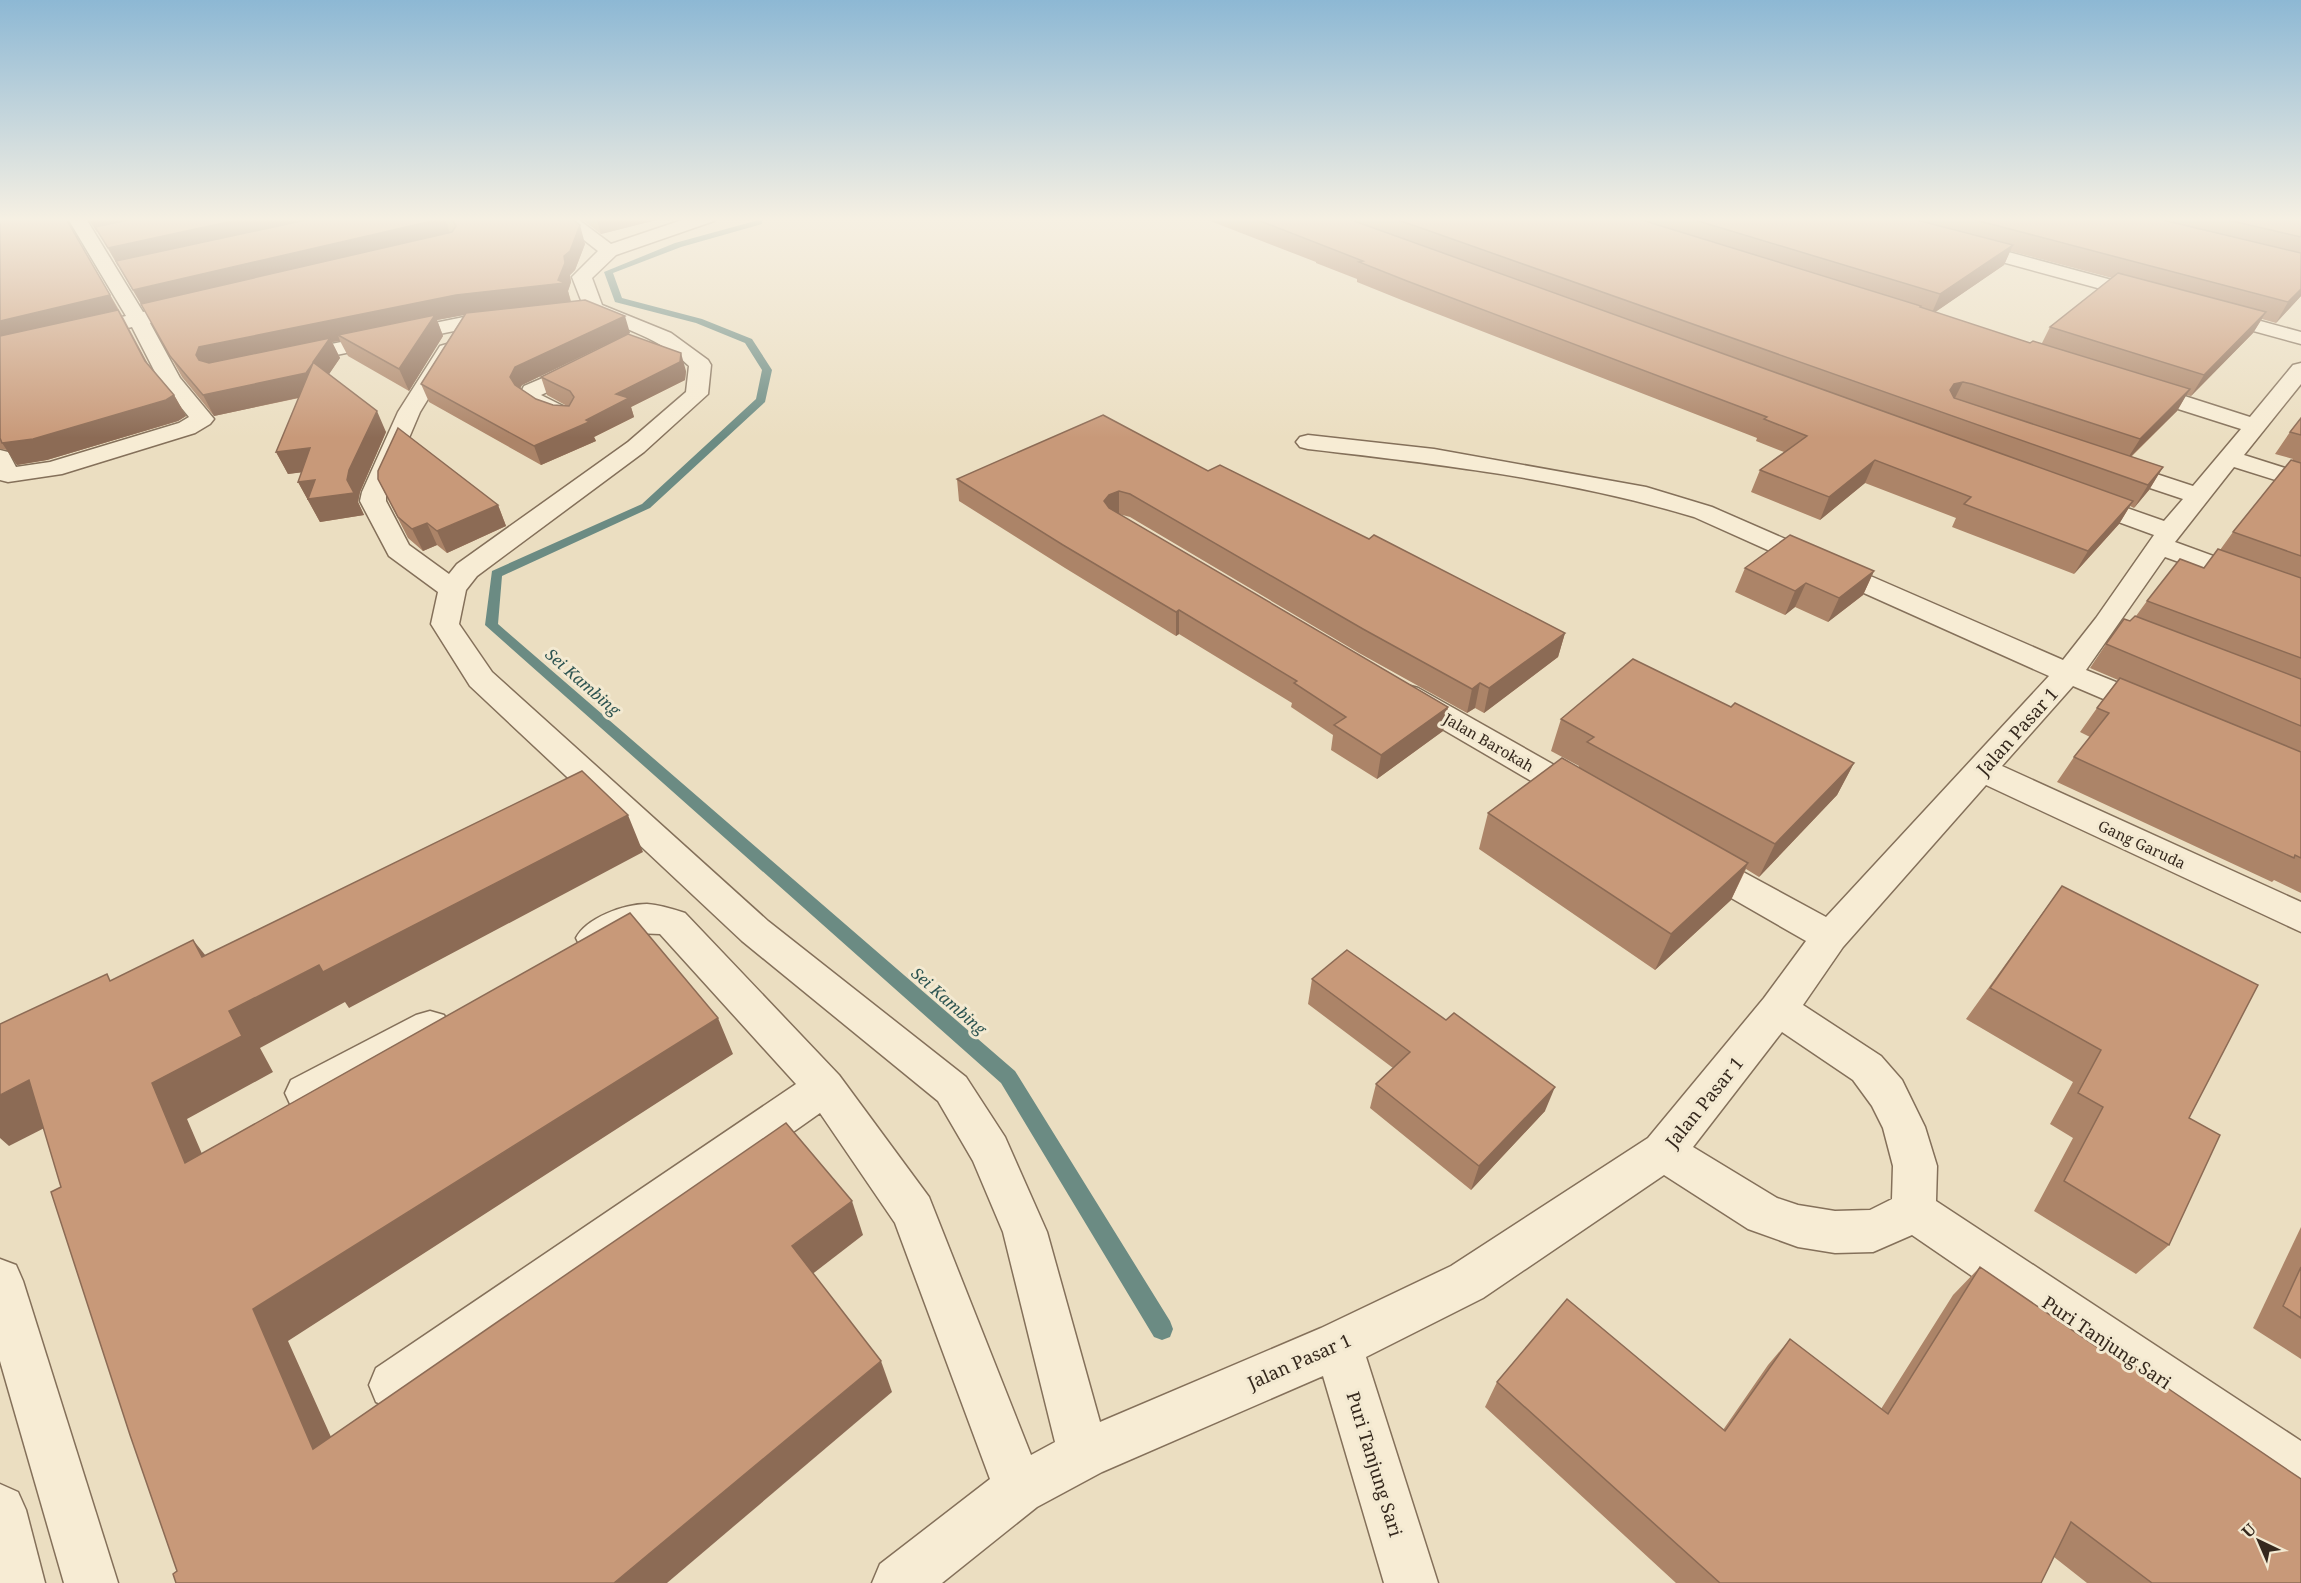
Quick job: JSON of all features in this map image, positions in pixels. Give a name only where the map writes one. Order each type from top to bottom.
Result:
[{"type":"street","points":[[0,457],[8,475],[53,469],[187,428],[202,418],[170,380],[121,291]]},
{"type":"street","points":[[582,291],[583,310],[694,358],[700,365],[697,394],[636,447],[467,570],[452,589],[445,624],[481,679],[755,931],[952,1089],[990,1151],[1025,1232],[1102,1447]]},
{"type":"street","points":[[2128,291],[2165,301]]},
{"type":"street","points":[[0,352],[208,303]]},
{"type":"street","points":[[2199,310],[2301,338]]},
{"type":"street","points":[[273,362],[464,323],[518,317]]},
{"type":"street","points":[[452,589],[398,550],[373,501],[374,492],[410,412],[464,323]]},
{"type":"street","points":[[567,417],[532,400],[530,396],[532,391],[603,357]]},
{"type":"street","points":[[2118,382],[2255,426]]},
{"type":"street","name":"Jalan Pasar 1","points":[[899,1583],[1019,1489],[1102,1447],[1338,1345],[1467,1282],[1663,1152],[1778,1009],[1830,937],[2068,674],[2198,496],[2255,426],[2296,382]]},
{"type":"street","points":[[1308,442],[1384,449],[1544,474],[1637,492],[1703,512],[2068,674],[2183,721]]},
{"type":"street","points":[[2086,458],[2198,496]]},
{"type":"street","points":[[2230,458],[2301,481]]},
{"type":"street","points":[[2056,491],[2301,598]]},
{"type":"street","name":"Jalan Barokah","points":[[1378,678],[1604,808]]},
{"type":"street","name":"Gang Garuda","points":[[1982,770],[2301,918]]},
{"type":"street","points":[[1676,850],[1830,937]]},
{"type":"street","points":[[564,954],[626,921],[650,917],[672,923],[825,1087],[913,1212],[1019,1489]]},
{"type":"street","points":[[1663,1152],[1764,1214],[1798,1226],[1835,1232],[1873,1231],[1914,1211],[1915,1166],[1904,1127],[1887,1093],[1867,1068],[1778,1009]]},
{"type":"street","points":[[306,1093],[461,1010]]},
{"type":"street","points":[[393,1385],[825,1087]]},
{"type":"street","name":"Puri Tanjung Sari","points":[[1914,1211],[2301,1471]]},
{"type":"street","points":[[0,1281],[91,1583]]},
{"type":"street","name":"Puri Tanjung Sari","points":[[1338,1345],[1412,1583]]},
{"type":"street","points":[[0,1510],[18,1583]]},
{"type":"building","points":[[0,291],[108,291],[110,295],[0,321]]},
{"type":"building","points":[[198,291],[493,291],[456,295],[199,347],[196,355],[199,360],[209,363],[330,338],[313,362],[377,411],[349,470],[347,480],[354,493],[308,499],[315,480],[298,482],[310,448],[276,452],[313,363],[306,373],[203,395],[170,356],[141,304]]},
{"type":"building","points":[[1433,291],[1548,291],[2133,501],[2088,551],[1964,504],[1971,497],[1875,460],[1829,497],[1760,470],[1807,436],[1764,419],[1767,417]]},
{"type":"building","points":[[1599,291],[1872,291],[2030,343],[2033,341],[2190,389],[2140,439],[1972,384],[1963,382],[1954,384],[1950,390],[1954,398],[2163,467],[2148,485]]},
{"type":"building","points":[[1930,291],[1945,291],[1940,294]]},
{"type":"building","points":[[2095,291],[2186,291],[2266,312],[2204,375],[2050,327]]},
{"type":"building","points":[[2246,291],[2299,291],[2288,302]]},
{"type":"building","points":[[585,300],[625,316],[515,367],[510,377],[515,385],[536,399],[553,405],[569,406],[574,397],[570,391],[541,377],[628,334],[681,353],[680,362],[616,394],[629,398],[586,420],[589,422],[534,446],[421,384],[466,313]]},
{"type":"building","points":[[118,310],[145,361],[174,395],[166,400],[33,439],[2,443],[0,438],[0,336]]},
{"type":"building","points":[[435,315],[399,369],[338,335]]},
{"type":"building","points":[[1103,415],[1208,471],[1220,465],[1369,539],[1374,535],[1565,633],[1489,688],[1480,683],[1472,689],[1363,629],[1130,494],[1119,491],[1109,495],[1104,501],[1109,508],[1448,707],[1381,755],[1334,725],[1346,717],[1294,683],[1297,681],[1179,610],[1176,612],[1063,545],[957,479]]},
{"type":"building","points":[[2301,418],[2301,435],[2290,432]]},
{"type":"building","points":[[398,428],[498,505],[437,531],[427,523],[412,529],[398,517],[378,479],[378,471]]},
{"type":"building","points":[[2291,460],[2301,463],[2301,556],[2233,532]]},
{"type":"building","points":[[1790,535],[1874,571],[1839,598],[1806,583],[1795,591],[1745,568]]},
{"type":"building","points":[[2218,549],[2301,578],[2301,658],[2147,601],[2180,559],[2204,568]]},
{"type":"building","points":[[2135,616],[2301,679],[2301,726],[2106,644],[2124,619],[2130,621]]},
{"type":"building","points":[[1633,659],[1731,707],[1735,703],[1854,763],[1775,844],[1587,742],[1594,737],[1561,719]]},
{"type":"building","points":[[2120,678],[2301,752],[2301,858],[2295,855],[2294,858],[2074,757],[2109,713],[2097,708]]},
{"type":"building","points":[[1562,758],[1748,863],[1671,934],[1488,813]]},
{"type":"building","points":[[582,771],[628,815],[323,972],[319,965],[229,1011],[242,1036],[152,1083],[185,1163],[630,913],[718,1018],[253,1309],[313,1449],[786,1123],[852,1201],[792,1246],[881,1361],[614,1583],[176,1583],[173,1574],[177,1571],[51,1192],[61,1187],[29,1080],[0,1095],[0,1024],[107,974],[110,981],[193,940],[202,957]]},
{"type":"building","points":[[2062,886],[2258,985],[2189,1118],[2220,1135],[2169,1245],[2064,1181],[2103,1107],[2078,1093],[2101,1050],[1990,988]]},
{"type":"building","points":[[1347,950],[1446,1020],[1454,1013],[1555,1087],[1479,1166],[1376,1084],[1410,1052],[1312,979]]},
{"type":"building","points":[[1980,1267],[2104,1352],[2107,1347],[2301,1479],[2301,1583],[2152,1583],[2071,1522],[2041,1583],[1720,1583],[1497,1382],[1567,1299],[1725,1431],[1790,1339],[1888,1414]]},
{"type":"building","points":[[2301,1267],[2301,1318],[2283,1306]]},
{"type":"waterway","name":"Sei Kambing","points":[[615,291],[618,300],[699,321],[749,341],[767,370],[761,400],[646,506],[496,574],[491,625],[1008,1077],[1162,1329]]}]
